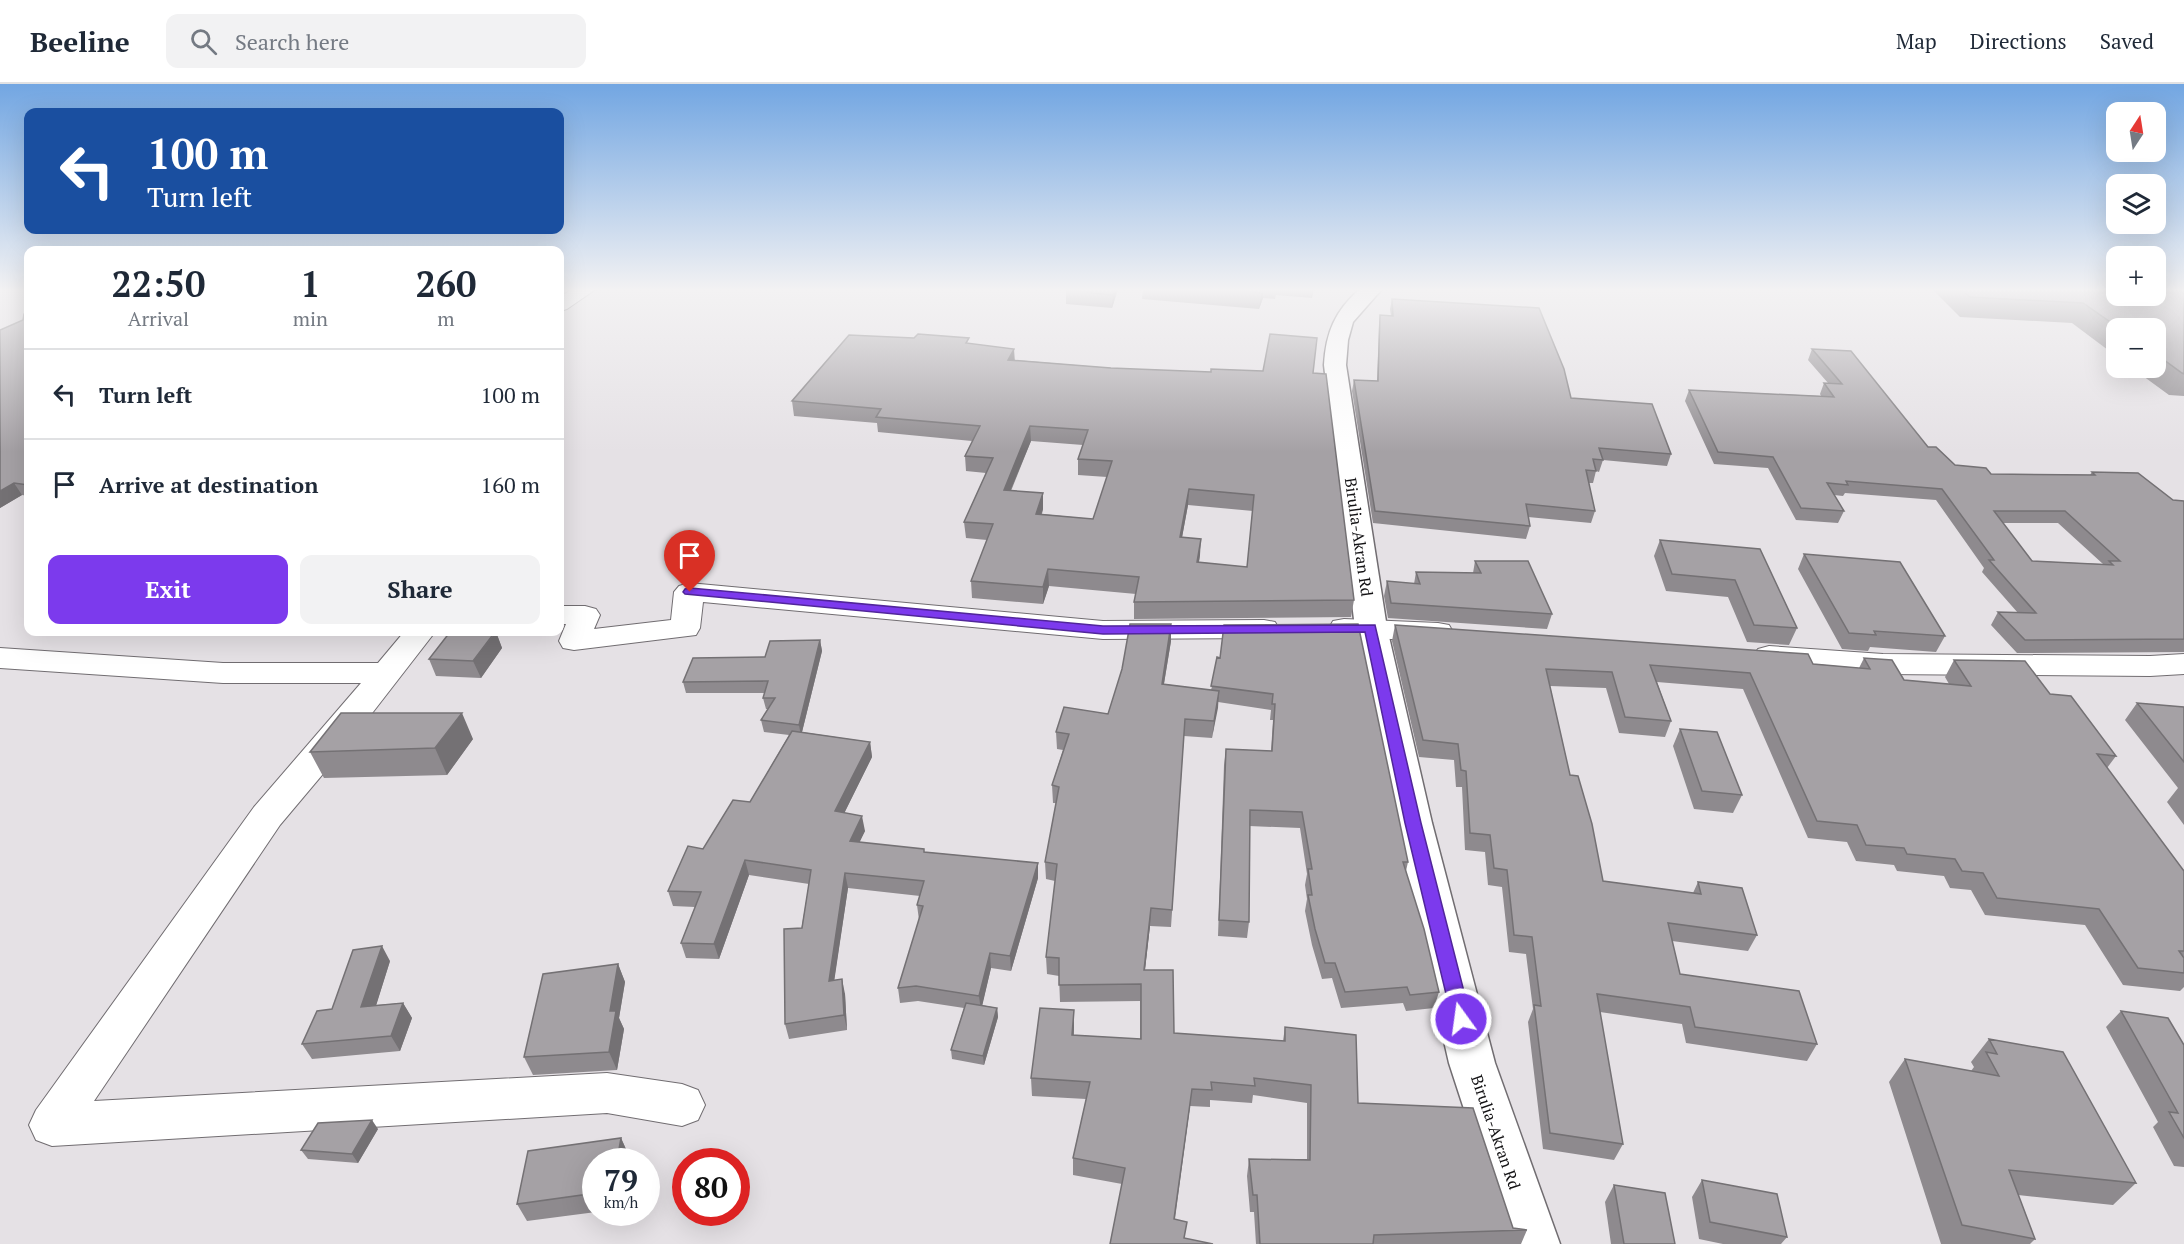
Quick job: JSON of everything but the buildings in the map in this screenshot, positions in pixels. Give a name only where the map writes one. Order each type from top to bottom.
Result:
[{"type":"highway","name":"Birulia-Akran Rd","points":[[1335,343],[1335,364],[1371,628],[1413,823],[1472,1063],[1534,1244]]},
{"type":"street","points":[[564,615],[585,615],[574,641],[685,628],[690,592],[1103,630],[1371,628],[1466,634]]},
{"type":"street","points":[[417,636],[267,816],[52,1125],[573,1097],[607,1093],[682,1105]]},
{"type":"street","points":[[1740,654],[1883,664],[2150,666],[2184,664]]},
{"type":"street","points":[[0,658],[223,673],[386,673]]},
{"type":"route","points":[[690,592],[1103,630],[1371,628],[1413,823],[1461,1019]]}]
